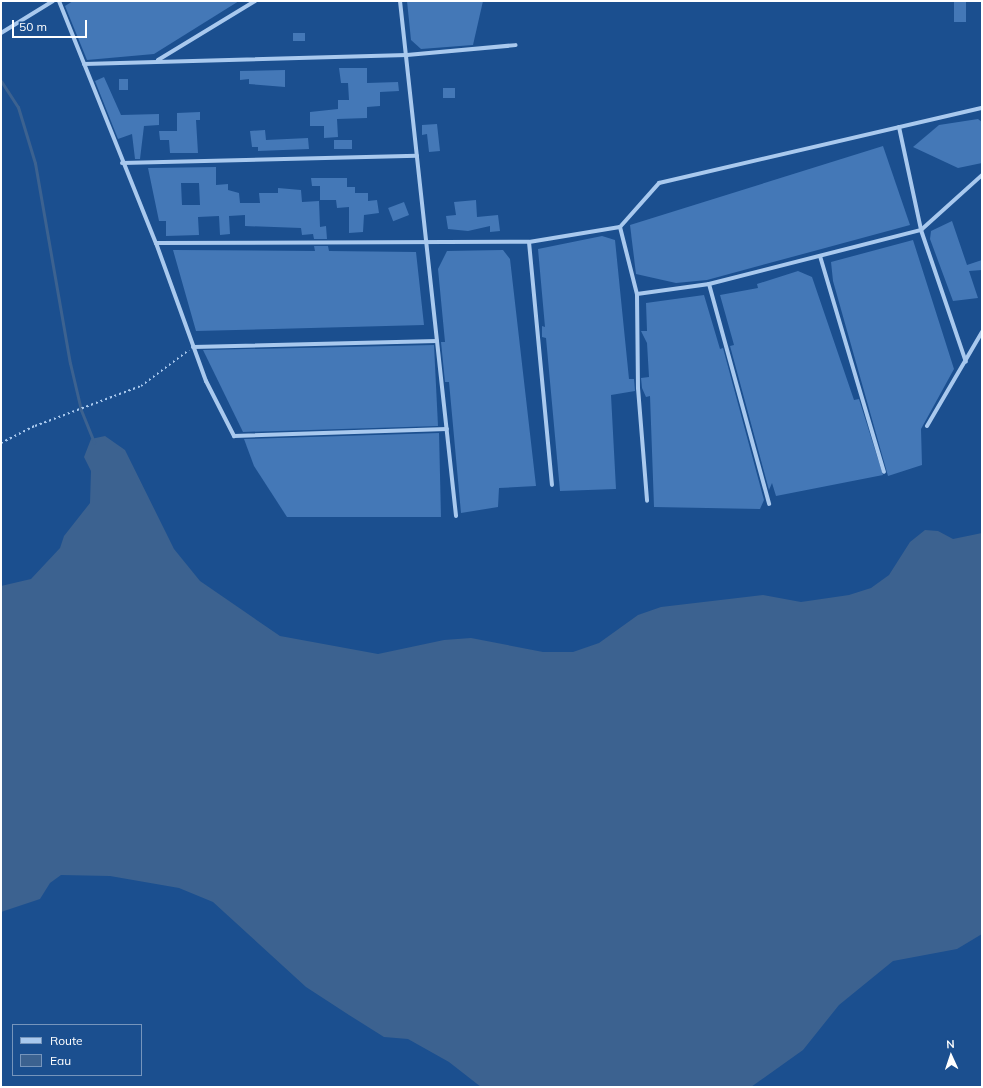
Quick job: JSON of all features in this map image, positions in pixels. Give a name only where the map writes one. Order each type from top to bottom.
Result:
[{"type":"street","points":[[1,33],[53,1]]},
{"type":"street","points":[[59,1],[122,163],[156,243],[193,347],[234,436],[447,429]]},
{"type":"street","points":[[158,60],[255,1]]},
{"type":"street","points":[[400,1],[456,516]]},
{"type":"street","points":[[84,64],[158,60],[407,55],[516,45]]},
{"type":"street","points":[[156,243],[425,240],[529,242],[620,227],[659,183],[982,108]]},
{"type":"street","points":[[899,127],[921,230],[966,362]]},
{"type":"street","points":[[122,163],[417,156]]},
{"type":"street","points":[[637,294],[709,284],[921,230],[982,175]]},
{"type":"street","points":[[620,227],[637,294],[638,388],[647,501]]},
{"type":"street","points":[[529,242],[552,485]]},
{"type":"street","points":[[820,256],[884,472]]},
{"type":"street","points":[[709,284],[769,504]]},
{"type":"street","points":[[927,426],[966,362],[982,332]]},
{"type":"street","points":[[193,347],[437,341]]},
{"type":"path","points":[[1,443],[35,426],[141,386],[193,347]]},
{"type":"water","points":[[105,436],[125,450],[174,549],[200,581],[280,636],[378,654],[444,640],[471,638],[543,652],[573,652],[599,643],[638,615],[661,607],[763,595],[801,602],[849,595],[871,588],[889,575],[910,542],[925,530],[938,531],[953,539],[982,533],[982,934],[957,949],[893,961],[839,1005],[803,1050],[751,1087],[481,1087],[449,1062],[408,1039],[384,1037],[306,987],[213,902],[179,888],[110,876],[61,875],[50,883],[40,899],[1,912],[1,586],[31,579],[60,548],[64,536],[90,503],[91,471],[84,457],[91,439]]},
{"type":"building","points":[[73,1],[239,1],[154,54],[87,60],[65,6]]},
{"type":"building","points":[[407,1],[483,1],[473,45],[421,49],[411,40]]},
{"type":"building","points":[[954,1],[966,1],[966,22],[954,22]]},
{"type":"building","points":[[293,33],[305,33],[305,41],[293,41]]},
{"type":"building","points":[[339,68],[367,68],[367,83],[398,82],[399,91],[380,92],[380,106],[367,107],[367,118],[337,119],[338,137],[324,138],[324,126],[310,126],[310,112],[338,109],[338,100],[349,100],[348,83],[341,83]]},
{"type":"building","points":[[285,70],[285,87],[249,84],[249,79],[240,80],[240,71]]},
{"type":"building","points":[[104,77],[121,115],[159,114],[159,125],[144,126],[140,159],[135,159],[132,134],[118,139],[95,81]]},
{"type":"building","points":[[119,79],[128,79],[128,90],[119,90]]},
{"type":"building","points":[[443,88],[455,88],[455,98],[443,98]]},
{"type":"building","points":[[200,112],[200,120],[196,120],[198,153],[170,153],[169,140],[160,140],[159,131],[177,131],[177,113]]},
{"type":"building","points":[[978,119],[982,122],[982,163],[958,168],[913,147],[939,125]]},
{"type":"building","points":[[437,124],[440,151],[429,152],[427,134],[422,135],[422,125]]},
{"type":"building","points":[[265,130],[266,140],[308,138],[309,149],[258,151],[258,147],[252,147],[250,131]]},
{"type":"building","points":[[334,140],[352,140],[352,149],[334,149]]},
{"type":"building","points":[[883,146],[910,225],[707,280],[676,283],[636,274],[630,225]]},
{"type":"building","points":[[216,167],[216,185],[228,184],[228,190],[239,193],[240,203],[260,203],[259,193],[278,193],[278,188],[301,190],[302,202],[319,201],[320,227],[326,226],[327,239],[314,239],[313,234],[302,235],[301,228],[245,226],[245,215],[229,216],[230,234],[220,235],[219,216],[198,217],[199,235],[166,236],[166,221],[159,221],[148,168]],"holes":[[[181,183],[199,183],[200,205],[182,205]]]},
{"type":"building","points":[[311,178],[347,178],[347,187],[355,187],[355,193],[368,193],[368,201],[377,200],[379,213],[364,215],[363,232],[349,233],[349,207],[337,208],[336,200],[320,200],[320,186],[312,186]]},
{"type":"building","points":[[476,200],[477,217],[498,215],[500,231],[490,232],[490,226],[468,231],[448,229],[446,216],[456,215],[454,202]]},
{"type":"building","points":[[404,202],[409,215],[393,221],[388,208]]},
{"type":"building","points":[[952,221],[967,265],[982,260],[982,270],[969,271],[978,298],[953,301],[930,239],[931,231]]},
{"type":"building","points":[[602,236],[615,240],[629,379],[634,379],[635,391],[611,395],[616,489],[560,491],[546,338],[542,337],[542,326],[545,327],[538,249]]},
{"type":"building","points":[[913,240],[954,369],[921,429],[922,465],[888,476],[833,281],[831,262]]},
{"type":"building","points":[[314,246],[328,246],[329,251],[416,252],[424,325],[196,331],[173,250],[315,251]]},
{"type":"building","points":[[503,250],[510,259],[536,486],[499,488],[498,507],[461,513],[449,382],[445,382],[441,342],[445,342],[438,269],[447,251]]},
{"type":"building","points":[[798,271],[812,277],[854,400],[859,399],[883,475],[776,496],[772,483],[769,490],[730,346],[734,345],[720,295],[758,288],[757,284]]},
{"type":"building","points":[[704,295],[720,349],[723,348],[764,500],[760,509],[654,507],[650,396],[646,397],[642,388],[641,378],[649,377],[647,343],[641,331],[647,331],[646,303]]},
{"type":"building","points":[[434,345],[438,426],[243,432],[203,350]]},
{"type":"building","points":[[439,433],[441,517],[287,517],[254,466],[244,439]]},
{"type":"waterway","points":[[1,81],[18,107],[35,163],[70,363],[81,410],[94,442]]}]
